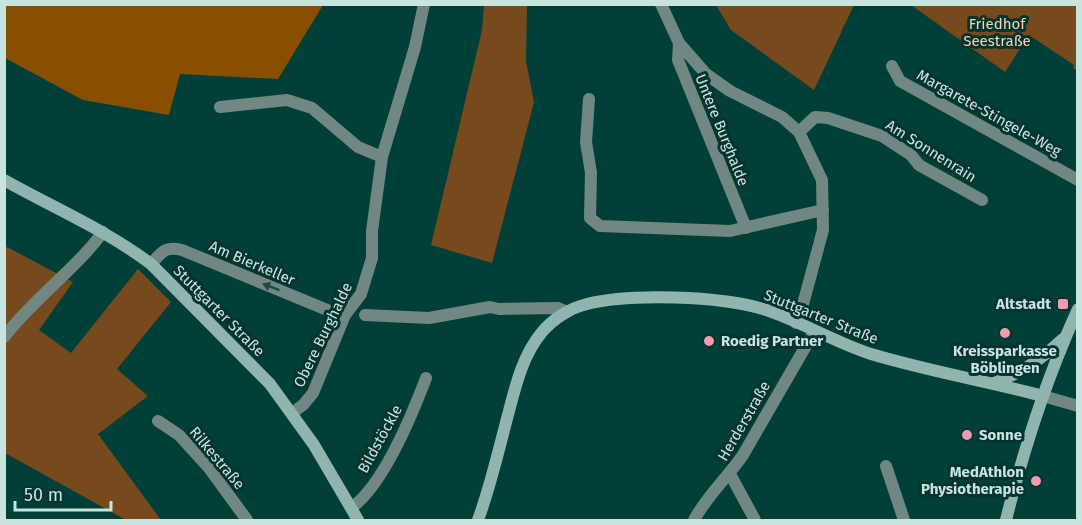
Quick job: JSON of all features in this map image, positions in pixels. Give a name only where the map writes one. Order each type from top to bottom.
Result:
[{"type":"main road","name":"Stuttgarter Straße","points":[[4,180],[103,232],[132,249],[151,264],[270,384],[314,445],[358,520]]},
{"type":"main road","name":"Stuttgarter Straße","points":[[478,520],[528,352],[541,333],[554,320],[587,304],[627,299],[691,298],[750,306],[764,309],[836,342],[872,354],[1043,396]]},
{"type":"main road","points":[[1006,520],[1043,396],[1077,309]]},
{"type":"main road","points":[[994,383],[1032,366],[1065,337]]},
{"type":"street","name":"Obere Burghalde","points":[[292,413],[313,393],[345,315],[362,294],[372,258],[372,231],[382,157],[416,46],[424,4]]},
{"type":"street","name":"Untere Burghalde","points":[[661,4],[679,44],[706,74],[730,91],[782,117],[799,132],[822,180],[823,230],[796,323]]},
{"type":"street","name":"Untere Burghalde","points":[[679,44],[678,60],[746,228]]},
{"type":"street","name":"Margarete-Stingele-Weg","points":[[892,66],[900,81],[1077,180]]},
{"type":"street","points":[[589,99],[586,142],[591,174],[590,218],[600,226],[730,231],[823,210]]},
{"type":"street","points":[[220,107],[287,100],[312,108],[358,147],[382,157]]},
{"type":"street","name":"Am Sonnenrain","points":[[799,132],[815,117],[828,118],[882,136],[911,155],[919,165],[982,200]]},
{"type":"street","points":[[4,337],[41,295],[77,264],[103,232]]},
{"type":"street","name":"Am Bierkeller","points":[[151,264],[163,251],[172,248],[182,250],[337,314],[345,315]]},
{"type":"street","points":[[365,315],[429,318],[490,307],[499,309],[558,308],[567,312]]},
{"type":"street","name":"Herderstraße","points":[[694,520],[703,503],[730,474],[814,332]]},
{"type":"street","name":"Bildstöckle","points":[[351,508],[362,500],[385,465],[410,419],[426,378]]},
{"type":"street","points":[[1043,396],[1077,405]]},
{"type":"street","name":"Rilkestraße","points":[[158,421],[179,435],[209,468],[247,520]]},
{"type":"street","points":[[886,466],[904,520]]},
{"type":"street","points":[[730,474],[755,520]]},
{"type":"green space","points":[[484,5],[527,5],[526,61],[534,102],[492,263],[431,245],[482,30]]},
{"type":"green space","points":[[716,5],[854,5],[814,90],[731,30]]},
{"type":"green space","name":"Friedhof Seestraße","points":[[911,5],[1077,5],[1077,71],[1073,68],[1074,65],[1029,35],[1005,72]]},
{"type":"green space","points":[[7,247],[73,282],[39,330],[71,353],[138,269],[171,302],[117,369],[148,396],[98,434],[161,520],[126,520],[5,453],[4,251]]},
{"type":"shaded area","points":[[4,5],[323,5],[278,79],[180,74],[169,115],[83,100],[5,58]]},
{"type":"place","name":"Altstadt","points":[[1063,304]]},
{"type":"place","name":"Kreissparkasse Böblingen","points":[[1005,333]]},
{"type":"place","name":"Roedig Partner","points":[[709,341]]},
{"type":"place","name":"Sonne","points":[[967,435]]},
{"type":"place","name":"MedAthlon Physiotherapie","points":[[1036,481]]}]
